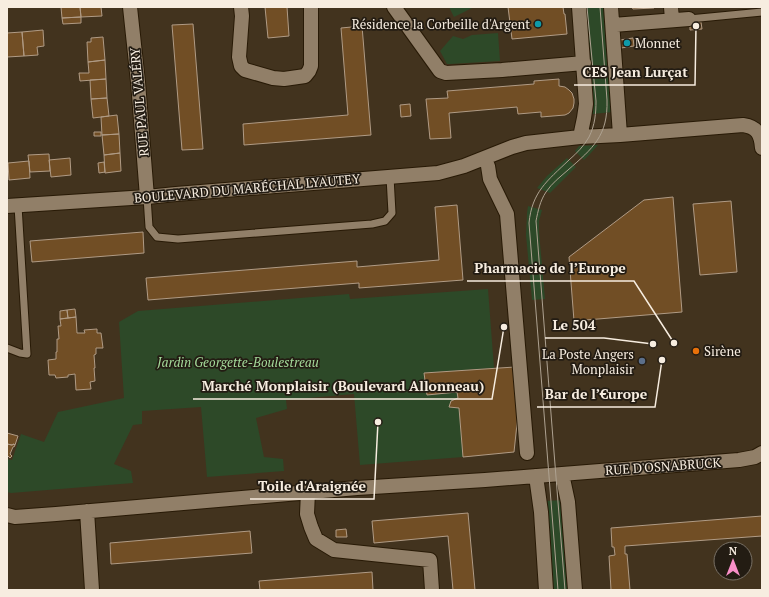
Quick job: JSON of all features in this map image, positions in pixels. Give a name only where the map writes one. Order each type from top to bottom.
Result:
[{"type":"street","name":"RUE PAUL VALÉRY","points":[[130,7],[138,82],[146,197]]},
{"type":"street","points":[[241,7],[241,66],[245,70],[256,74],[284,79],[305,76],[310,71],[311,7]]},
{"type":"street","points":[[394,7],[440,71],[446,73],[584,63]]},
{"type":"street","points":[[579,7],[586,104],[580,137]]},
{"type":"street","points":[[611,7],[620,135]]},
{"type":"street","points":[[613,25],[672,14],[689,19]]},
{"type":"street","name":"BOULEVARD DU MARÉCHAL LYAUTEY","points":[[13,206],[146,197],[438,173],[487,162],[512,147],[526,143],[580,137],[743,125],[752,127],[756,130],[761,139],[762,148]]},
{"type":"street","points":[[487,162],[490,179],[507,214],[528,454]]},
{"type":"street","name":"RUE D'OSNABRUCK","points":[[7,515],[15,517],[308,492],[739,460],[755,457],[762,453]]},
{"type":"street","points":[[562,474],[568,502],[575,590]]},
{"type":"street","points":[[536,476],[541,512],[546,590]]},
{"type":"street","points":[[308,492],[308,514],[316,539],[334,550],[430,560],[432,590]]},
{"type":"street","points":[[87,511],[92,590]]},
{"type":"lane","points":[[689,19],[762,12]]},
{"type":"lane","points":[[146,197],[149,227],[157,238],[178,239],[372,224],[385,221],[392,213],[390,177]]},
{"type":"lane","points":[[7,348],[27,354],[18,222],[13,206]]},
{"type":"green space","points":[[449,7],[474,7],[454,17]]},
{"type":"green space","points":[[584,7],[604,7],[613,112],[592,114]]},
{"type":"green space","points":[[498,33],[500,61],[447,64],[440,51],[453,36],[463,39],[472,35]]},
{"type":"green space","points":[[598,145],[584,160],[575,151],[579,146]]},
{"type":"green space","points":[[567,158],[576,167],[550,193],[537,188],[547,176]]},
{"type":"green space","points":[[528,206],[542,210],[539,221],[539,232],[545,299],[532,300],[526,235]]},
{"type":"green space","name":"Jardin Georgette-Boulestreau","points":[[488,289],[494,368],[424,373],[427,394],[457,392],[458,398],[451,401],[449,407],[459,408],[463,457],[360,465],[354,394],[286,400],[287,409],[256,418],[264,457],[283,459],[284,471],[207,477],[201,407],[142,411],[142,424],[133,425],[114,464],[131,471],[133,483],[11,493],[7,492],[7,459],[12,460],[21,434],[44,442],[58,412],[124,398],[119,322],[138,311],[349,294],[350,299]]},
{"type":"green space","points":[[564,500],[571,590],[552,590],[545,501]]},
{"type":"building","points":[[61,7],[80,7],[81,17],[62,18]]},
{"type":"building","points":[[80,7],[101,7],[102,16],[81,17]]},
{"type":"building","points":[[265,7],[287,7],[289,36],[268,38]]},
{"type":"building","name":"Résidence la Corbeille d'Argent","points":[[508,7],[563,7],[567,34],[512,39]]},
{"type":"building","points":[[632,7],[654,7],[654,8],[633,9]]},
{"type":"building","points":[[81,17],[81,23],[63,24],[62,18]]},
{"type":"building","points":[[701,22],[702,29],[690,30],[690,23]]},
{"type":"building","points":[[193,24],[203,149],[182,150],[172,25]]},
{"type":"building","points":[[362,26],[371,135],[244,145],[243,124],[348,115],[341,28]]},
{"type":"building","points":[[43,30],[44,46],[37,47],[38,55],[24,56],[22,32]]},
{"type":"building","points":[[22,32],[24,56],[7,57],[7,33]]},
{"type":"building","points":[[103,37],[105,60],[88,62],[87,42],[91,42],[91,38]]},
{"type":"building","name":"Monnet","points":[[633,38],[634,46],[621,48],[620,40]]},
{"type":"building","points":[[105,60],[106,79],[80,81],[79,73],[89,73],[88,62]]},
{"type":"building","points":[[106,79],[107,98],[91,99],[90,80]]},
{"type":"building","points":[[559,79],[559,86],[565,87],[569,90],[574,99],[573,108],[565,115],[541,117],[541,112],[518,114],[517,107],[449,113],[451,138],[430,139],[426,99],[448,98],[447,91],[534,84],[534,81]]},
{"type":"building","points":[[107,98],[109,116],[93,118],[91,99]]},
{"type":"building","points":[[410,104],[411,116],[401,117],[400,105]]},
{"type":"building","points":[[117,115],[119,134],[102,135],[101,117]]},
{"type":"building","points":[[94,132],[101,132],[101,136],[94,136]]},
{"type":"building","points":[[119,134],[120,153],[104,155],[102,135]]},
{"type":"building","points":[[120,153],[121,171],[105,173],[104,155]]},
{"type":"building","points":[[49,154],[50,171],[30,172],[28,155]]},
{"type":"building","points":[[70,158],[71,175],[51,177],[49,160]]},
{"type":"building","points":[[29,161],[30,178],[9,180],[8,163]]},
{"type":"building","points":[[104,162],[105,172],[99,173],[98,163]]},
{"type":"building","points":[[673,197],[682,312],[574,321],[569,257],[644,200]]},
{"type":"building","points":[[731,201],[737,272],[700,275],[693,204]]},
{"type":"building","points":[[457,205],[463,280],[359,288],[359,283],[148,300],[146,278],[357,261],[357,267],[439,260],[435,207]]},
{"type":"building","points":[[143,232],[144,253],[32,262],[30,241]]},
{"type":"building","points":[[75,309],[76,317],[68,318],[67,310]]},
{"type":"building","points":[[67,310],[68,318],[60,319],[60,311]]},
{"type":"building","points":[[76,317],[77,333],[85,333],[84,330],[97,329],[97,333],[101,333],[103,348],[96,348],[96,354],[94,355],[95,381],[90,382],[91,389],[76,390],[75,374],[68,375],[68,377],[56,378],[55,375],[49,375],[48,360],[56,359],[57,339],[59,339],[58,326],[61,326],[60,319]]},
{"type":"building","points":[[515,367],[519,405],[514,452],[463,457],[459,408],[449,407],[451,401],[458,398],[457,392],[427,395],[424,373]]},
{"type":"building","points":[[7,433],[18,436],[15,445],[7,444]]},
{"type":"building","points":[[7,444],[14,444],[15,446],[10,454],[12,456],[10,458],[7,455]]},
{"type":"building","points":[[468,513],[475,590],[453,590],[448,536],[374,543],[372,521]]},
{"type":"building","points":[[762,516],[762,536],[625,546],[630,590],[611,590],[609,556],[615,555],[614,547],[612,547],[611,528]]},
{"type":"building","points":[[346,529],[347,537],[336,537],[336,530]]},
{"type":"building","points":[[250,531],[252,553],[111,564],[110,543]]},
{"type":"building","points":[[372,572],[373,590],[260,590],[259,581]]},
{"type":"tram line","points":[[558,590],[529,223],[533,203],[537,195],[547,181],[583,146],[589,137],[594,124],[596,101],[587,7]]},
{"type":"tram line","points":[[565,590],[536,221],[538,210],[546,192],[553,183],[592,148],[602,132],[605,123],[607,100],[600,7]]},
{"type":"place","name":"Résidence la Corbeille d'Argent","points":[[538,24]]},
{"type":"place","name":"CES Jean Lurçat","points":[[696,26]]},
{"type":"place","name":"Monnet","points":[[627,43]]},
{"type":"place","name":"Marché Monplaisir (Boulevard Allonneau)","points":[[504,327]]},
{"type":"place","name":"Pharmacie de l’Europe","points":[[674,343]]},
{"type":"place","name":"Le 504","points":[[653,344]]},
{"type":"place","name":"Sirène","points":[[696,351]]},
{"type":"place","name":"Bar de l’€urope","points":[[662,360]]},
{"type":"place","name":"La Poste Angers Monplaisir","points":[[642,361]]},
{"type":"place","name":"Toile d'Araignée","points":[[378,422]]}]
